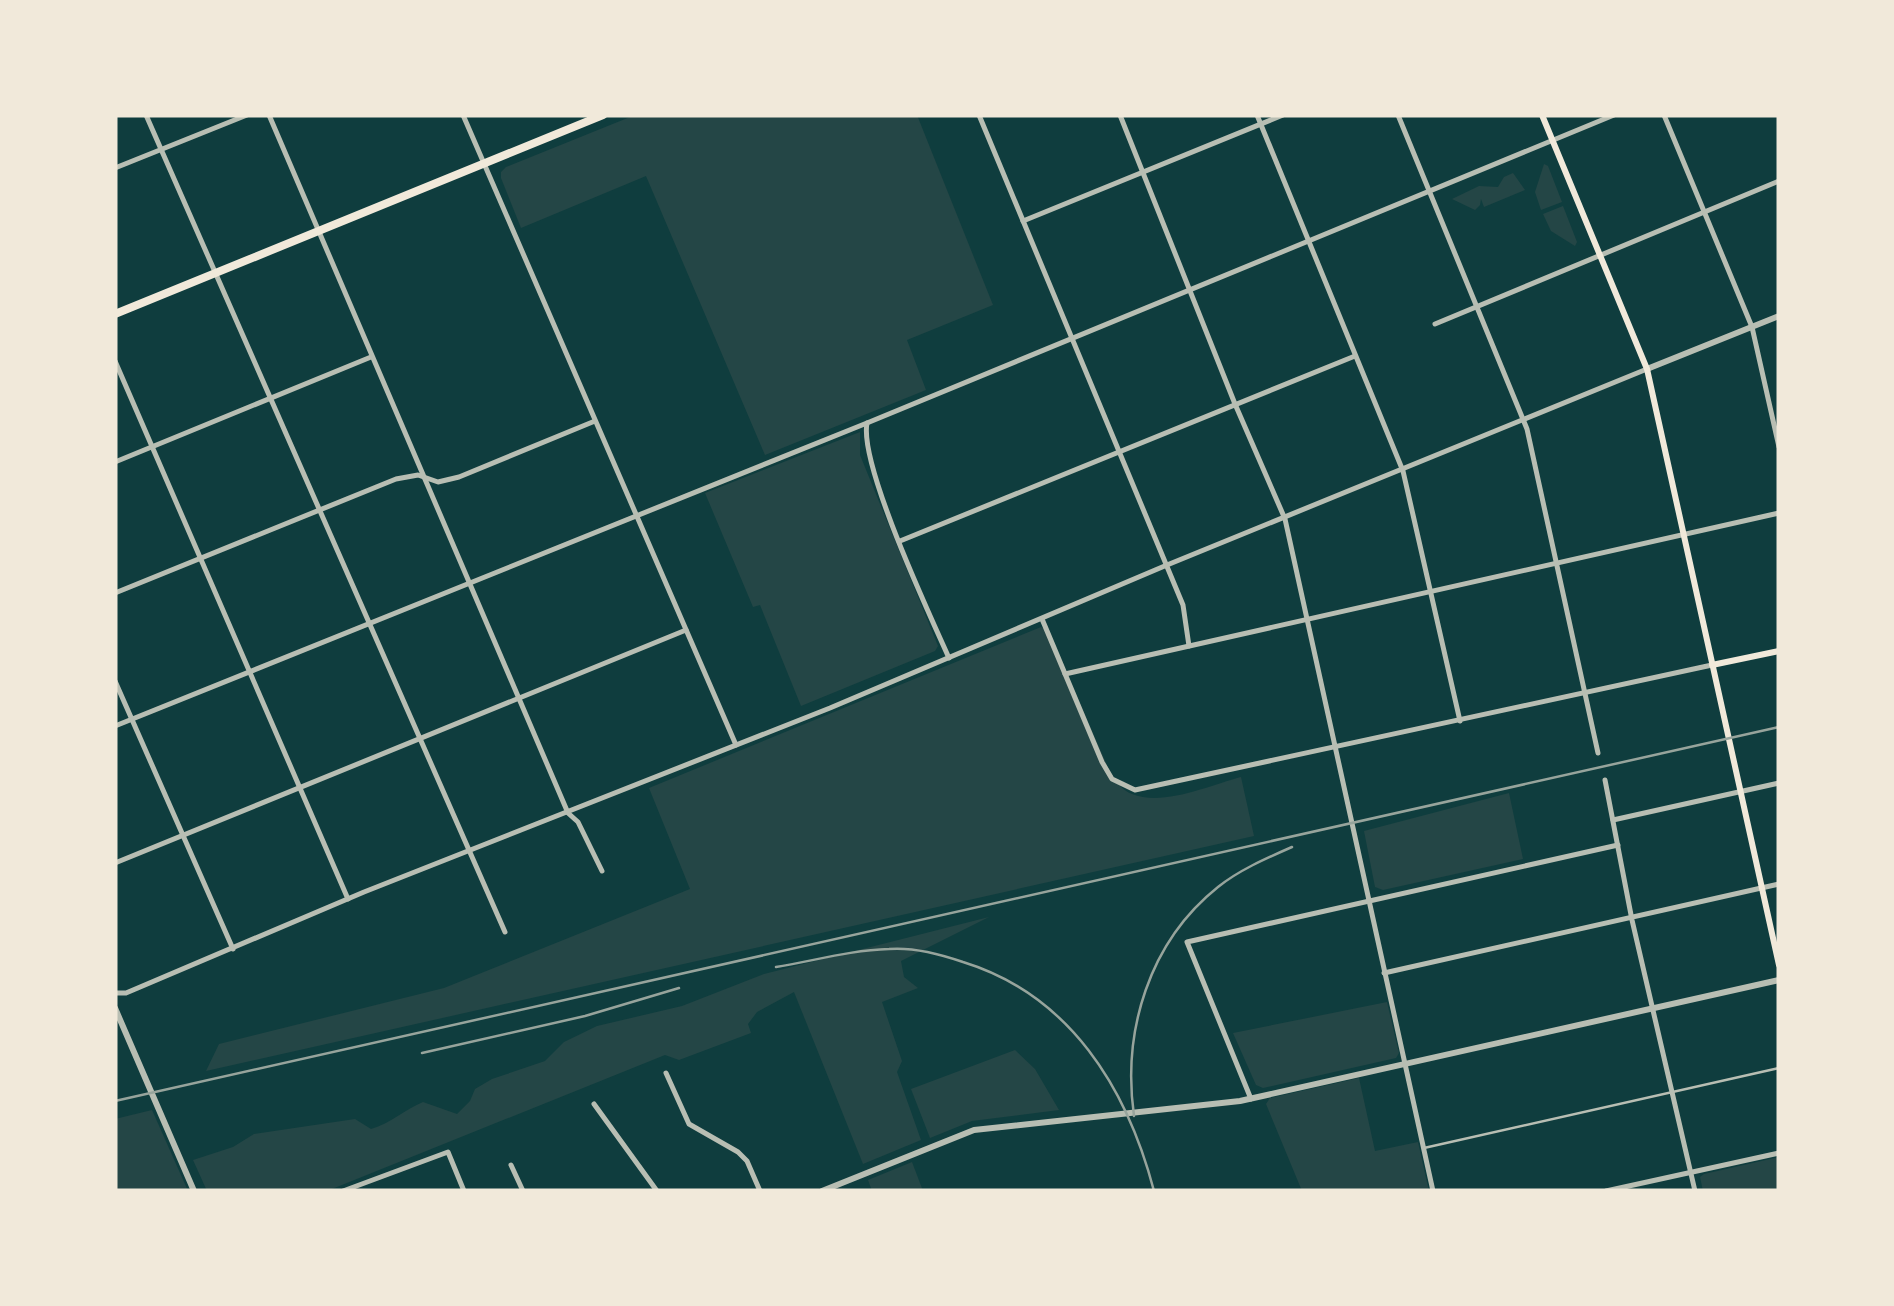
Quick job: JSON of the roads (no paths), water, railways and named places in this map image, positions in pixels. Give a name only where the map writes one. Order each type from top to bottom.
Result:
[{"type":"highway","points":[[115,314],[602,115]]},
{"type":"main road","points":[[1542,115],[1647,369],[1779,965]]},
{"type":"main road","points":[[1712,666],[1779,650]]},
{"type":"street","points":[[146,115],[505,932]]},
{"type":"street","points":[[115,168],[247,115]]},
{"type":"street","points":[[269,115],[568,813],[578,822],[602,871]]},
{"type":"street","points":[[462,115],[736,745]]},
{"type":"street","points":[[978,115],[1183,605],[1189,646]]},
{"type":"street","points":[[1120,115],[1235,404],[1285,518],[1433,1191]]},
{"type":"street","points":[[1258,115],[1403,471],[1460,721]]},
{"type":"street","points":[[1023,220],[1283,115]]},
{"type":"street","points":[[1398,115],[1523,419],[1598,753]]},
{"type":"street","points":[[115,726],[1614,115]]},
{"type":"street","points":[[1664,115],[1752,327],[1779,447]]},
{"type":"street","points":[[1434,324],[1779,181]]},
{"type":"street","points":[[115,993],[126,993],[348,899],[736,745],[1779,316]]},
{"type":"street","points":[[900,541],[1356,356]]},
{"type":"street","points":[[115,462],[372,357]]},
{"type":"street","points":[[115,361],[348,899]]},
{"type":"street","points":[[115,593],[410,475],[438,482],[459,476],[594,421]]},
{"type":"street","points":[[867,422],[867,449],[949,658]]},
{"type":"street","points":[[1064,674],[1779,513]]},
{"type":"street","points":[[1042,619],[1112,779],[1122,786],[1146,790],[1337,752],[1712,666]]},
{"type":"street","points":[[115,863],[686,630]]},
{"type":"street","points":[[115,682],[233,949]]},
{"type":"street","points":[[1605,780],[1632,920],[1694,1191]]},
{"type":"street","points":[[1613,820],[1779,784]]},
{"type":"street","points":[[1251,1099],[1187,942],[1618,846]]},
{"type":"street","points":[[1384,974],[1779,884]]},
{"type":"street","points":[[822,1191],[974,1130],[1251,1099],[1779,980]]},
{"type":"street","points":[[115,1008],[194,1191]]},
{"type":"street","points":[[666,1074],[689,1124],[738,1152],[760,1191]]},
{"type":"street","points":[[594,1104],[656,1191]]},
{"type":"street","points":[[343,1191],[448,1152],[464,1191]]},
{"type":"street","points":[[1606,1191],[1779,1153]]},
{"type":"street","points":[[511,1165],[523,1191]]},
{"type":"lane","points":[[1423,1148],[1779,1068]]},
{"type":"railway","points":[[115,1101],[1779,727]]},
{"type":"railway","points":[[1134,1116],[1132,1052],[1137,1021],[1158,961],[1194,909],[1218,887],[1292,847]]},
{"type":"railway","points":[[776,967],[861,951],[908,949],[945,956],[1001,977],[1034,997],[1088,1050],[1128,1116],[1154,1191]]},
{"type":"railway","points":[[422,1053],[585,1016],[679,988]]}]
